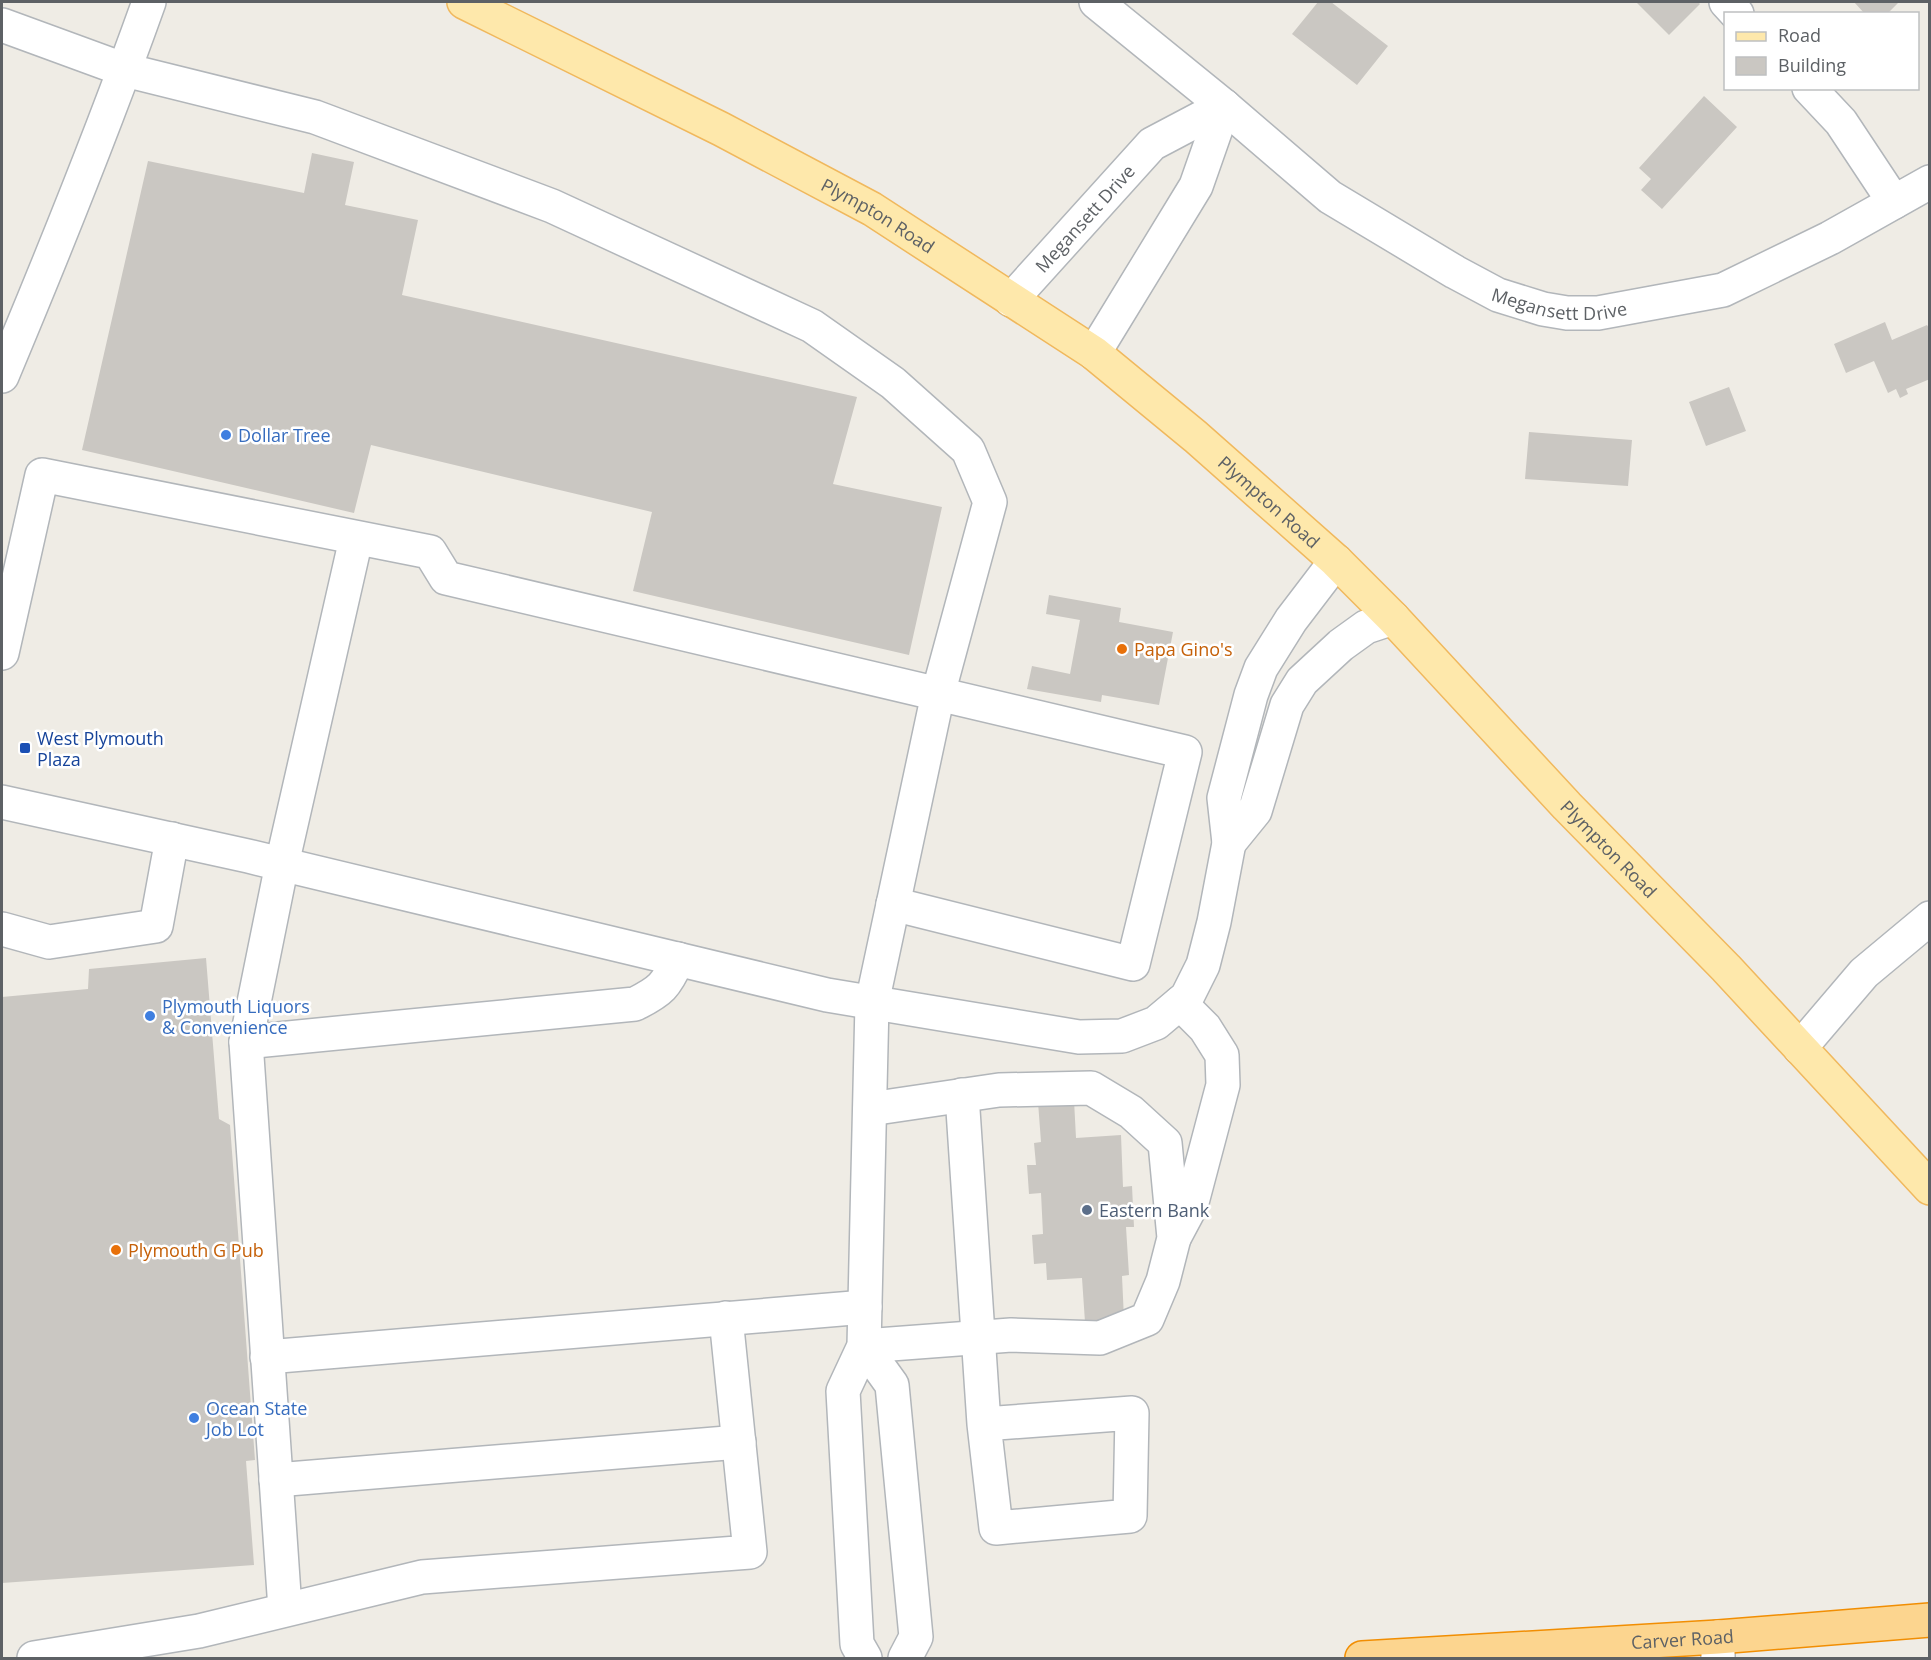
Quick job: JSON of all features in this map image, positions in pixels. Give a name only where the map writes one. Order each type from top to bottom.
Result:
[{"type":"highway","name":"Carver Road","points":[[1362,1659],[1718,1648],[1929,1620]]},
{"type":"main road","name":"Plympton Road","points":[[464,2],[721,129],[872,209],[1094,353],[1196,437],[1336,561],[1393,618],[1568,806],[1726,968],[1929,1188]]},
{"type":"street","points":[[2,376],[55,249],[149,2]]},
{"type":"street","points":[[1094,353],[1196,186],[1224,106],[1096,2]]},
{"type":"street","points":[[2,25],[125,70],[315,117],[552,206],[812,326],[893,382],[968,450],[990,502],[938,694],[872,1003],[864,1346],[843,1391],[857,1644],[865,1659]]},
{"type":"street","points":[[1811,90],[1841,122],[1894,202]]},
{"type":"street","name":"Megansett Drive","points":[[1011,300],[1152,144],[1224,106],[1330,197],[1498,295],[1543,309],[1567,313],[1598,313],[1722,290],[1830,238],[1929,182]]},
{"type":"street","points":[[2,653],[42,475],[430,552],[446,578],[1185,752],[1133,964],[893,904]]},
{"type":"street","points":[[285,1610],[246,1042],[282,864],[356,539]]},
{"type":"street","points":[[2,802],[282,864],[827,995],[1079,1037],[1122,1036],[1156,1023],[1187,997],[1203,965],[1229,843],[1224,798],[1251,695],[1261,668],[1292,620],[1336,561]]},
{"type":"street","points":[[1229,843],[1255,811],[1287,705],[1302,681],[1341,645],[1366,627],[1393,618]]},
{"type":"street","points":[[2,929],[49,942],[156,926],[172,839]]},
{"type":"street","points":[[1800,1048],[1864,973],[1929,918]]},
{"type":"street","points":[[246,1042],[635,1004],[656,994],[669,979],[678,959]]},
{"type":"street","points":[[864,1346],[1011,1335],[1100,1338],[1147,1319],[1163,1281],[1174,1238],[1191,1206],[1223,1085],[1222,1055],[1205,1028],[1180,1003]]},
{"type":"street","points":[[870,1108],[999,1090],[1091,1088],[1131,1112],[1165,1143],[1174,1238]]},
{"type":"street","points":[[962,1095],[984,1424],[996,1528],[1130,1516],[1132,1413],[984,1424]]},
{"type":"street","points":[[267,1357],[865,1307]]},
{"type":"street","points":[[34,1659],[199,1631],[422,1577],[750,1552],[726,1318]]},
{"type":"street","points":[[864,1346],[892,1385],[916,1638],[905,1659]]},
{"type":"street","points":[[276,1480],[739,1442]]},
{"type":"building","points":[[1318,2],[1331,2],[1388,46],[1357,85],[1292,34]]},
{"type":"building","points":[[1636,2],[1698,2],[1700,4],[1669,35]]},
{"type":"building","points":[[1854,2],[1898,3],[1889,12],[1863,12]]},
{"type":"building","points":[[1704,96],[1737,127],[1662,209],[1641,190],[1651,179],[1639,168]]},
{"type":"building","points":[[312,153],[354,162],[345,205],[418,220],[402,295],[857,397],[833,484],[942,507],[909,655],[633,591],[652,512],[371,445],[354,513],[82,450],[148,161],[304,193]]},
{"type":"building","points":[[1885,322],[1892,340],[1927,325],[1930,330],[1930,379],[1906,389],[1908,394],[1900,398],[1896,389],[1888,393],[1874,361],[1846,373],[1834,344]]},
{"type":"building","points":[[1729,387],[1746,431],[1706,446],[1689,402]]},
{"type":"building","points":[[1529,432],[1632,440],[1628,486],[1525,479]]},
{"type":"building","name":"Papa Gino's","points":[[1049,595],[1121,608],[1119,622],[1173,632],[1159,705],[1102,695],[1101,702],[1027,689],[1032,666],[1070,674],[1080,620],[1046,614]]},
{"type":"building","points":[[206,958],[219,1119],[230,1125],[255,1460],[246,1461],[254,1565],[2,1583],[2,997],[88,989],[89,969]]},
{"type":"building","name":"Eastern Bank","points":[[1074,1100],[1076,1138],[1121,1135],[1123,1187],[1132,1186],[1134,1227],[1126,1227],[1129,1275],[1122,1276],[1124,1319],[1085,1322],[1082,1278],[1047,1280],[1046,1263],[1034,1264],[1032,1235],[1043,1234],[1041,1193],[1029,1194],[1027,1165],[1036,1165],[1034,1143],[1041,1142],[1038,1102]]},
{"type":"place","name":"Dollar Tree","points":[[226,435]]},
{"type":"place","name":"Papa Gino's","points":[[1122,649]]},
{"type":"place","name":"West Plymouth Plaza","points":[[25,748]]},
{"type":"place","name":"Plymouth Liquors & Convenience","points":[[150,1016]]},
{"type":"place","name":"Eastern Bank","points":[[1087,1210]]},
{"type":"place","name":"Plymouth G Pub","points":[[116,1250]]},
{"type":"place","name":"Ocean State Job Lot","points":[[194,1418]]}]
